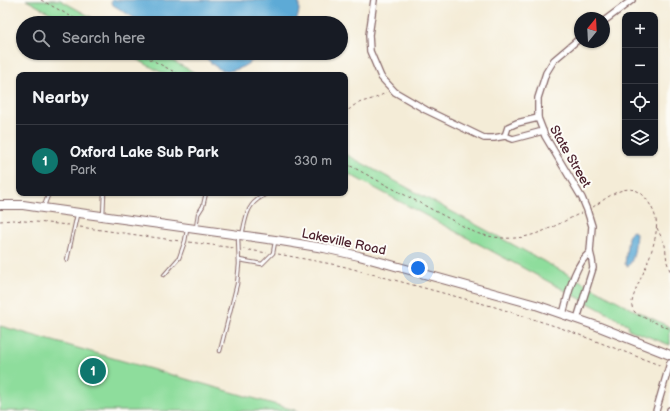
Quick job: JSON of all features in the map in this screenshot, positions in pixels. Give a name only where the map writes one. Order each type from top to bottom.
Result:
[{"type":"main road","name":"Lakeville Road","points":[[0,205],[23,205],[77,212],[275,240],[340,251],[496,293],[563,314],[670,355]]},
{"type":"street","points":[[374,0],[368,35],[370,51],[381,77],[395,92],[426,110],[484,138],[505,136],[513,139],[543,131]]},
{"type":"street","points":[[610,16],[632,0]]},
{"type":"street","name":"State Street","points":[[574,43],[554,60],[546,73],[538,98],[538,118],[543,131],[582,198],[592,226],[590,252],[593,268],[577,319]]},
{"type":"street","points":[[505,136],[508,127],[517,123],[538,118]]},
{"type":"street","points":[[563,314],[576,273],[584,257],[590,252]]},
{"type":"street","points":[[656,411],[670,362]]},
{"type":"lane","points":[[43,208],[48,196]]},
{"type":"lane","points":[[103,216],[104,196]]},
{"type":"lane","points":[[196,229],[198,214],[203,206],[205,196]]},
{"type":"lane","points":[[220,351],[237,284],[240,235],[251,205],[262,196]]},
{"type":"lane","points":[[67,260],[77,212]]},
{"type":"lane","points":[[164,275],[178,258],[185,241],[187,228]]},
{"type":"lane","points":[[239,260],[262,264],[272,253],[275,240]]},
{"type":"path","points":[[41,0],[70,16]]},
{"type":"path","points":[[152,60],[174,72]]},
{"type":"path","points":[[348,110],[357,103],[373,100],[382,96],[391,88]]},
{"type":"path","points":[[348,165],[476,233],[493,238],[517,238],[544,232],[587,210],[612,194],[631,189],[640,192],[646,198],[652,209],[656,221],[656,227],[655,237],[632,306],[634,312],[638,315],[670,329]]},
{"type":"path","points":[[0,221],[13,220],[74,226],[272,253],[342,266],[501,309],[588,337],[668,369]]},
{"type":"path","points":[[656,227],[665,244],[667,262],[670,271]]},
{"type":"green space","points":[[26,0],[60,0],[89,16],[56,16]]},
{"type":"green space","points":[[138,60],[171,60],[193,72],[160,72]]},
{"type":"green space","points":[[348,156],[634,310],[670,327],[670,345],[628,329],[629,325],[348,174]]},
{"type":"green space","points":[[0,326],[4,327],[298,411],[0,411]]},
{"type":"water","points":[[112,0],[299,0],[299,9],[298,16],[131,16],[111,3]]},
{"type":"water","points":[[208,60],[253,60],[242,67],[230,71],[225,71],[214,66]]},
{"type":"water","points":[[634,231],[636,234],[634,251],[632,260],[628,266],[625,264],[628,237],[631,232]]},
{"type":"place","name":"Oxford Lake Sub Park","points":[[93,371]]}]
